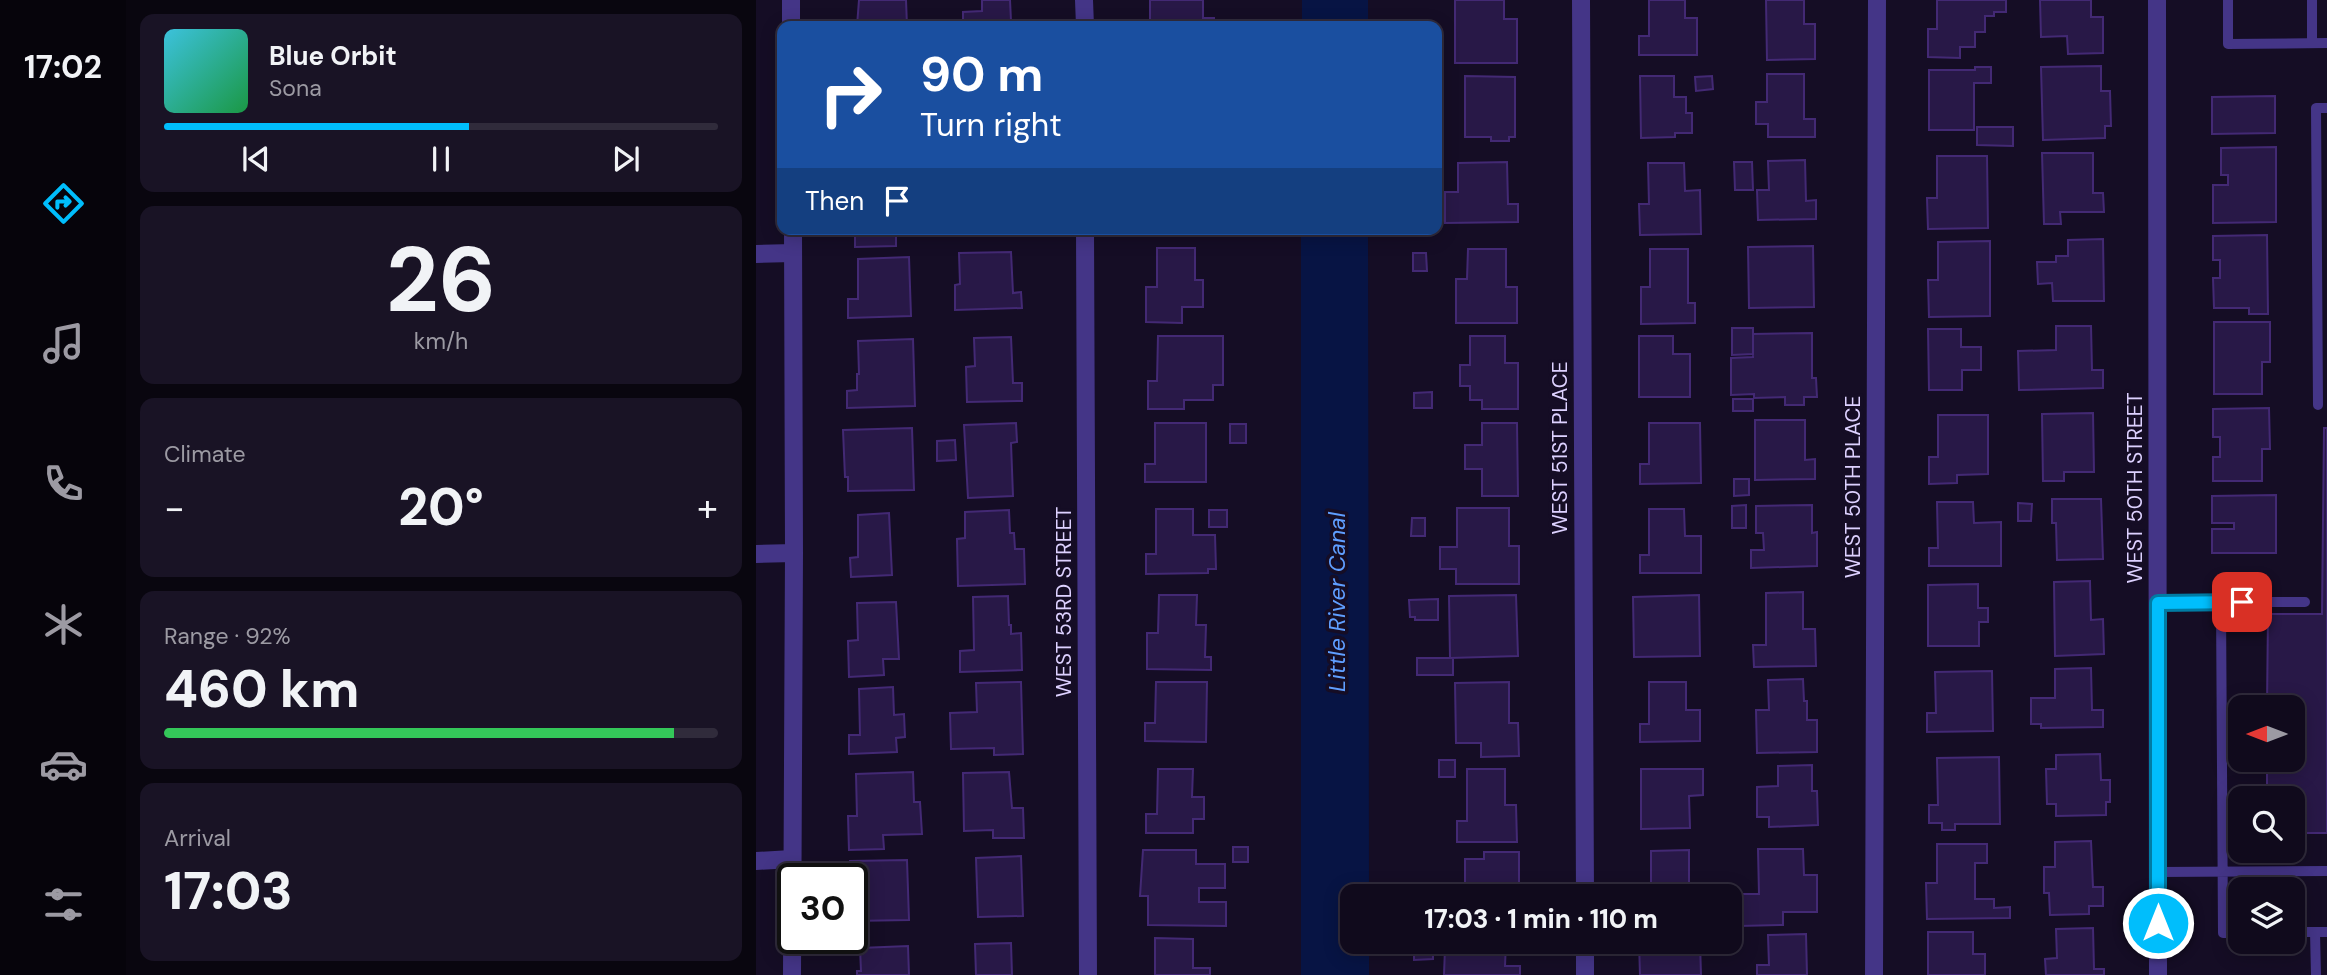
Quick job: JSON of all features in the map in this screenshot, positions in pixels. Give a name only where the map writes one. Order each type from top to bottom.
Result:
[{"type":"street","points":[[791,0],[791,21]]},
{"type":"street","points":[[1084,0],[1084,21]]},
{"type":"street","name":"WEST 51ST PLACE","points":[[1581,0],[1585,884]]},
{"type":"street","name":"WEST 50TH PLACE","points":[[1874,975],[1877,0]]},
{"type":"street","name":"WEST 50TH STREET","points":[[2157,0],[2158,975]]},
{"type":"street","points":[[792,975],[793,235]]},
{"type":"street","name":"WEST 53RD STREET","points":[[1085,235],[1088,975]]},
{"type":"street","points":[[756,254],[793,253]]},
{"type":"street","points":[[756,554],[794,553]]},
{"type":"street","points":[[756,861],[792,859]]},
{"type":"street","points":[[1585,954],[1585,975]]},
{"type":"lane","points":[[2228,0],[2228,44],[2327,43]]},
{"type":"lane","points":[[2312,0],[2312,43]]},
{"type":"lane","points":[[2318,405],[2316,108],[2327,108]]},
{"type":"lane","points":[[2158,603],[2305,601]]},
{"type":"lane","points":[[2221,602],[2223,933],[2228,933]]},
{"type":"lane","points":[[2158,872],[2327,871]]},
{"type":"lane","points":[[2305,932],[2327,932]]},
{"type":"lane","points":[[2315,932],[2316,975]]},
{"type":"water","points":[[1302,0],[1368,0],[1368,21],[1302,21]]},
{"type":"water","name":"Little River Canal","points":[[1301,235],[1368,235],[1369,884],[1340,884],[1340,954],[1369,954],[1369,975],[1301,975]]},
{"type":"building","points":[[859,0],[906,0],[907,21],[857,21]]},
{"type":"building","points":[[982,0],[1010,0],[1011,21],[963,21],[963,12],[982,11]]},
{"type":"building","points":[[1150,0],[1203,0],[1203,18],[1214,18],[1214,21],[1150,21]]},
{"type":"building","points":[[1455,0],[1504,0],[1504,19],[1517,19],[1517,63],[1455,63]]},
{"type":"building","points":[[1649,0],[1685,0],[1685,18],[1697,18],[1697,55],[1639,55],[1639,36],[1649,36]]},
{"type":"building","points":[[1766,0],[1804,0],[1804,24],[1815,24],[1815,59],[1767,60]]},
{"type":"building","points":[[1937,0],[2006,0],[2006,12],[1994,12],[1994,16],[1985,16],[1985,32],[1975,32],[1975,47],[1960,47],[1960,58],[1928,57],[1928,29],[1937,29]]},
{"type":"building","points":[[2040,0],[2091,0],[2091,17],[2103,17],[2103,53],[2068,54],[2067,36],[2041,37]]},
{"type":"building","points":[[2101,66],[2101,91],[2110,91],[2111,126],[2105,126],[2105,138],[2043,140],[2041,67]]},
{"type":"building","points":[[1975,67],[1991,67],[1991,83],[1974,83],[1974,130],[1929,130],[1929,70],[1975,70]]},
{"type":"building","points":[[1767,74],[1804,74],[1804,119],[1815,119],[1815,137],[1768,137],[1768,124],[1756,124],[1756,102],[1767,102]]},
{"type":"building","points":[[1465,76],[1515,77],[1515,137],[1509,137],[1509,141],[1491,141],[1491,137],[1465,137]]},
{"type":"building","points":[[1640,76],[1674,76],[1674,97],[1686,97],[1686,113],[1692,113],[1692,133],[1675,133],[1675,137],[1641,138]]},
{"type":"building","points":[[1712,76],[1713,89],[1696,91],[1695,77]]},
{"type":"building","points":[[2275,96],[2275,133],[2212,134],[2212,97]]},
{"type":"building","points":[[1977,127],[2013,127],[2013,146],[1977,145]]},
{"type":"building","points":[[2276,147],[2276,222],[2213,223],[2213,185],[2228,185],[2228,175],[2221,175],[2221,148]]},
{"type":"building","points":[[2042,153],[2093,153],[2093,193],[2103,193],[2104,212],[2060,212],[2061,224],[2044,224]]},
{"type":"building","points":[[1937,156],[1987,156],[1988,228],[1928,229],[1927,198],[1937,198]]},
{"type":"building","points":[[1805,160],[1806,201],[1816,200],[1816,219],[1758,220],[1757,190],[1769,190],[1768,161]]},
{"type":"building","points":[[1507,162],[1508,204],[1518,204],[1518,222],[1445,223],[1445,192],[1458,192],[1458,163]]},
{"type":"building","points":[[1734,162],[1752,162],[1753,190],[1735,190]]},
{"type":"building","points":[[1648,163],[1684,163],[1685,191],[1700,190],[1701,234],[1640,235],[1639,204],[1649,204]]},
{"type":"building","points":[[855,235],[896,235],[896,246],[855,247]]},
{"type":"building","points":[[2267,235],[2268,314],[2249,314],[2249,308],[2214,308],[2213,278],[2220,278],[2220,260],[2213,260],[2213,236]]},
{"type":"building","points":[[2103,239],[2104,301],[2053,301],[2052,283],[2038,284],[2037,262],[2056,262],[2056,256],[2068,256],[2068,240]]},
{"type":"building","points":[[1990,241],[1990,316],[1929,317],[1928,280],[1938,280],[1938,242]]},
{"type":"building","points":[[1813,246],[1814,307],[1749,308],[1748,247]]},
{"type":"building","points":[[1157,248],[1195,248],[1195,280],[1203,280],[1203,307],[1182,307],[1182,323],[1146,322],[1146,287],[1157,287]]},
{"type":"building","points":[[1468,249],[1506,249],[1506,287],[1517,287],[1517,323],[1456,323],[1456,279],[1467,279]]},
{"type":"building","points":[[1650,249],[1688,249],[1688,303],[1695,303],[1695,323],[1641,324],[1641,287],[1650,287]]},
{"type":"building","points":[[1011,252],[1013,293],[1021,292],[1022,308],[955,310],[955,285],[960,284],[959,253]]},
{"type":"building","points":[[1413,253],[1426,253],[1427,271],[1413,271]]},
{"type":"building","points":[[909,257],[911,316],[848,318],[848,299],[858,299],[858,259]]},
{"type":"building","points":[[2214,322],[2270,322],[2270,362],[2262,362],[2262,394],[2214,394]]},
{"type":"building","points":[[2056,326],[2091,326],[2092,370],[2103,370],[2103,388],[2019,390],[2018,351],[2056,350]]},
{"type":"building","points":[[1732,328],[1753,328],[1753,354],[1732,355]]},
{"type":"building","points":[[1928,329],[1961,329],[1961,347],[1981,347],[1981,370],[1962,370],[1962,390],[1929,390]]},
{"type":"building","points":[[1812,333],[1812,378],[1816,378],[1817,397],[1804,397],[1804,405],[1785,405],[1785,397],[1754,398],[1754,394],[1731,395],[1731,358],[1753,357],[1753,334]]},
{"type":"building","points":[[1158,336],[1223,336],[1223,385],[1213,385],[1213,400],[1184,400],[1184,409],[1148,409],[1148,381],[1157,381]]},
{"type":"building","points":[[1470,336],[1505,336],[1505,363],[1518,363],[1518,409],[1482,409],[1482,400],[1470,400],[1470,386],[1460,386],[1460,365],[1470,365]]},
{"type":"building","points":[[1639,336],[1673,336],[1673,354],[1690,354],[1690,397],[1639,397]]},
{"type":"building","points":[[1011,337],[1013,383],[1022,383],[1022,401],[967,402],[966,367],[975,366],[974,338]]},
{"type":"building","points":[[913,339],[915,406],[847,408],[847,391],[857,390],[858,341]]},
{"type":"building","points":[[1432,392],[1432,408],[1414,408],[1414,393]]},
{"type":"building","points":[[1733,399],[1753,399],[1753,411],[1733,411]]},
{"type":"building","points":[[2269,408],[2270,449],[2262,449],[2262,481],[2213,481],[2213,457],[2220,457],[2220,437],[2213,437],[2213,409]]},
{"type":"building","points":[[2093,413],[2094,472],[2064,472],[2064,481],[2043,481],[2042,414]]},
{"type":"building","points":[[1938,415],[1988,415],[1988,474],[1957,475],[1957,483],[1929,484],[1929,457],[1938,457]]},
{"type":"building","points":[[1755,420],[1805,420],[1805,460],[1815,459],[1815,479],[1755,480]]},
{"type":"building","points":[[1016,423],[1017,442],[1011,443],[1013,496],[968,498],[964,425]]},
{"type":"building","points":[[1155,423],[1206,423],[1206,482],[1145,482],[1145,464],[1155,464]]},
{"type":"building","points":[[1482,423],[1517,423],[1518,496],[1482,496],[1482,469],[1465,469],[1465,445],[1482,445]]},
{"type":"building","points":[[1649,423],[1700,423],[1701,483],[1640,484],[1640,464],[1649,464]]},
{"type":"building","points":[[1230,424],[1246,424],[1246,443],[1230,443]]},
{"type":"building","points":[[912,428],[914,490],[848,491],[843,430]]},
{"type":"building","points":[[2324,428],[2327,428],[2327,833],[2305,833],[2305,786],[2267,786],[2267,772],[2305,772],[2305,695],[2267,695],[2268,614],[2322,614]]},
{"type":"building","points":[[955,440],[956,460],[937,461],[937,441]]},
{"type":"building","points":[[1734,479],[1749,479],[1749,495],[1734,496]]},
{"type":"building","points":[[2276,495],[2276,553],[2212,553],[2212,529],[2234,529],[2234,523],[2212,523],[2212,496]]},
{"type":"building","points":[[2052,499],[2101,499],[2103,559],[2057,560]]},
{"type":"building","points":[[1937,502],[1973,502],[1974,523],[2001,522],[2001,566],[1929,566],[1929,548],[1938,548]]},
{"type":"building","points":[[2018,503],[2032,504],[2031,521],[2018,521]]},
{"type":"building","points":[[1746,505],[1746,528],[1732,528],[1732,506]]},
{"type":"building","points":[[1812,505],[1812,533],[1817,532],[1817,566],[1751,568],[1751,550],[1764,550],[1763,533],[1756,533],[1756,506]]},
{"type":"building","points":[[1457,508],[1509,508],[1509,546],[1519,546],[1519,584],[1456,584],[1456,569],[1440,569],[1440,547],[1457,547]]},
{"type":"building","points":[[1156,509],[1193,509],[1193,535],[1215,535],[1216,569],[1208,569],[1208,573],[1146,574],[1146,554],[1156,554]]},
{"type":"building","points":[[1649,509],[1684,509],[1685,536],[1701,536],[1701,573],[1640,573],[1640,555],[1649,555]]},
{"type":"building","points":[[1009,510],[1010,533],[1014,533],[1015,549],[1024,549],[1025,584],[958,586],[957,539],[965,538],[965,512]]},
{"type":"building","points":[[1209,510],[1227,510],[1227,527],[1209,527]]},
{"type":"building","points":[[889,513],[892,575],[851,577],[850,558],[858,557],[858,515]]},
{"type":"building","points":[[1412,518],[1425,518],[1425,536],[1411,536]]},
{"type":"building","points":[[2090,581],[2091,620],[2103,619],[2104,654],[2055,656],[2054,582]]},
{"type":"building","points":[[1978,584],[1978,608],[1988,608],[1988,622],[1979,622],[1979,646],[1928,646],[1928,585]]},
{"type":"building","points":[[1803,592],[1803,629],[1815,629],[1816,666],[1754,667],[1753,645],[1766,645],[1766,593]]},
{"type":"building","points":[[1159,595],[1197,595],[1196,625],[1206,625],[1205,657],[1211,657],[1211,670],[1147,669],[1147,633],[1158,633]]},
{"type":"building","points":[[1516,595],[1518,656],[1450,658],[1449,596]]},
{"type":"building","points":[[1699,595],[1700,656],[1634,657],[1633,597]]},
{"type":"building","points":[[1008,596],[1011,634],[1021,633],[1022,670],[960,672],[960,651],[974,650],[973,597]]},
{"type":"building","points":[[1438,599],[1438,620],[1415,620],[1415,617],[1410,617],[1409,600]]},
{"type":"building","points":[[896,602],[899,659],[883,659],[884,675],[849,677],[848,641],[858,640],[857,603]]},
{"type":"building","points":[[1417,658],[1453,658],[1453,675],[1417,675]]},
{"type":"building","points":[[2091,668],[2092,710],[2103,710],[2103,727],[2041,728],[2041,724],[2031,724],[2031,698],[2055,698],[2055,669]]},
{"type":"building","points":[[1992,671],[1993,731],[1927,732],[1927,713],[1936,713],[1935,672]]},
{"type":"building","points":[[1803,679],[1807,720],[1817,720],[1817,752],[1757,753],[1756,710],[1769,710],[1768,680]]},
{"type":"building","points":[[1021,682],[1023,754],[994,755],[994,748],[951,749],[950,713],[977,712],[976,683]]},
{"type":"building","points":[[1156,682],[1207,682],[1206,742],[1145,741],[1145,723],[1155,723]]},
{"type":"building","points":[[1509,682],[1509,723],[1518,723],[1519,756],[1481,757],[1481,743],[1456,743],[1455,683]]},
{"type":"building","points":[[1649,682],[1686,682],[1686,710],[1700,710],[1700,741],[1640,742],[1640,724],[1649,724]]},
{"type":"building","points":[[893,687],[894,715],[904,714],[905,737],[896,738],[897,752],[849,754],[849,735],[860,735],[859,689]]},
{"type":"building","points":[[2100,754],[2101,780],[2110,780],[2110,802],[2106,802],[2106,815],[2056,816],[2056,804],[2047,804],[2046,769],[2056,769],[2056,755]]},
{"type":"building","points":[[1999,757],[2000,824],[1955,824],[1955,830],[1942,830],[1942,823],[1929,823],[1929,805],[1938,805],[1937,758]]},
{"type":"building","points":[[1439,760],[1455,760],[1455,777],[1439,777]]},
{"type":"building","points":[[1812,765],[1812,791],[1817,791],[1818,825],[1769,827],[1769,817],[1757,817],[1757,787],[1778,786],[1778,766]]},
{"type":"building","points":[[1158,769],[1193,769],[1192,797],[1204,797],[1204,819],[1193,819],[1193,833],[1146,833],[1146,814],[1157,814]]},
{"type":"building","points":[[1467,769],[1505,769],[1505,805],[1516,805],[1517,842],[1457,842],[1457,821],[1467,821]]},
{"type":"building","points":[[1641,769],[1703,769],[1703,795],[1689,796],[1690,828],[1641,829]]},
{"type":"building","points":[[913,772],[914,802],[920,802],[922,834],[883,835],[884,849],[849,850],[848,816],[857,816],[856,774]]},
{"type":"building","points":[[1009,772],[1012,808],[1023,808],[1024,838],[993,838],[993,830],[964,831],[963,773]]},
{"type":"building","points":[[2091,841],[2093,887],[2103,887],[2103,906],[2089,906],[2089,914],[2050,915],[2049,893],[2044,893],[2044,867],[2055,867],[2055,842]]},
{"type":"building","points":[[1937,844],[1987,844],[1987,863],[1975,863],[1975,899],[1994,899],[1994,908],[2010,907],[2010,918],[1927,919],[1926,883],[1937,883]]},
{"type":"building","points":[[1233,847],[1248,847],[1248,862],[1233,862]]},
{"type":"building","points":[[1758,849],[1803,849],[1804,875],[1817,875],[1817,912],[1783,912],[1783,925],[1742,926],[1742,894],[1759,894]]},
{"type":"building","points":[[1143,850],[1196,850],[1196,864],[1225,864],[1225,888],[1199,888],[1199,902],[1226,902],[1226,926],[1148,925],[1148,896],[1140,896]]},
{"type":"building","points":[[1689,850],[1689,884],[1651,884],[1651,851]]},
{"type":"building","points":[[1484,852],[1519,852],[1519,884],[1465,884],[1465,859],[1484,859]]},
{"type":"building","points":[[1021,856],[1023,916],[978,917],[976,858]]},
{"type":"building","points":[[907,860],[909,920],[868,921],[868,863],[850,861]]},
{"type":"building","points":[[2093,928],[2094,969],[2104,969],[2104,975],[2046,975],[2045,959],[2057,958],[2056,929]]},
{"type":"building","points":[[1928,932],[1973,932],[1973,954],[1985,954],[1985,975],[1928,975]]},
{"type":"building","points":[[1806,934],[1807,975],[1757,975],[1757,965],[1769,965],[1768,935]]},
{"type":"building","points":[[1155,938],[1193,939],[1193,968],[1210,968],[1210,975],[1155,975]]},
{"type":"building","points":[[1011,943],[1012,975],[976,975],[975,944]]},
{"type":"building","points":[[908,946],[909,975],[857,975],[857,971],[861,971],[860,954],[868,954],[868,948]]},
{"type":"building","points":[[1414,954],[1433,954],[1433,959],[1414,960]]},
{"type":"building","points":[[1445,954],[1506,954],[1505,966],[1520,966],[1520,975],[1444,975]]},
{"type":"building","points":[[1639,954],[1700,954],[1701,975],[1640,975]]},
{"type":"route","points":[[2158,923],[2158,603],[2242,602]]}]
